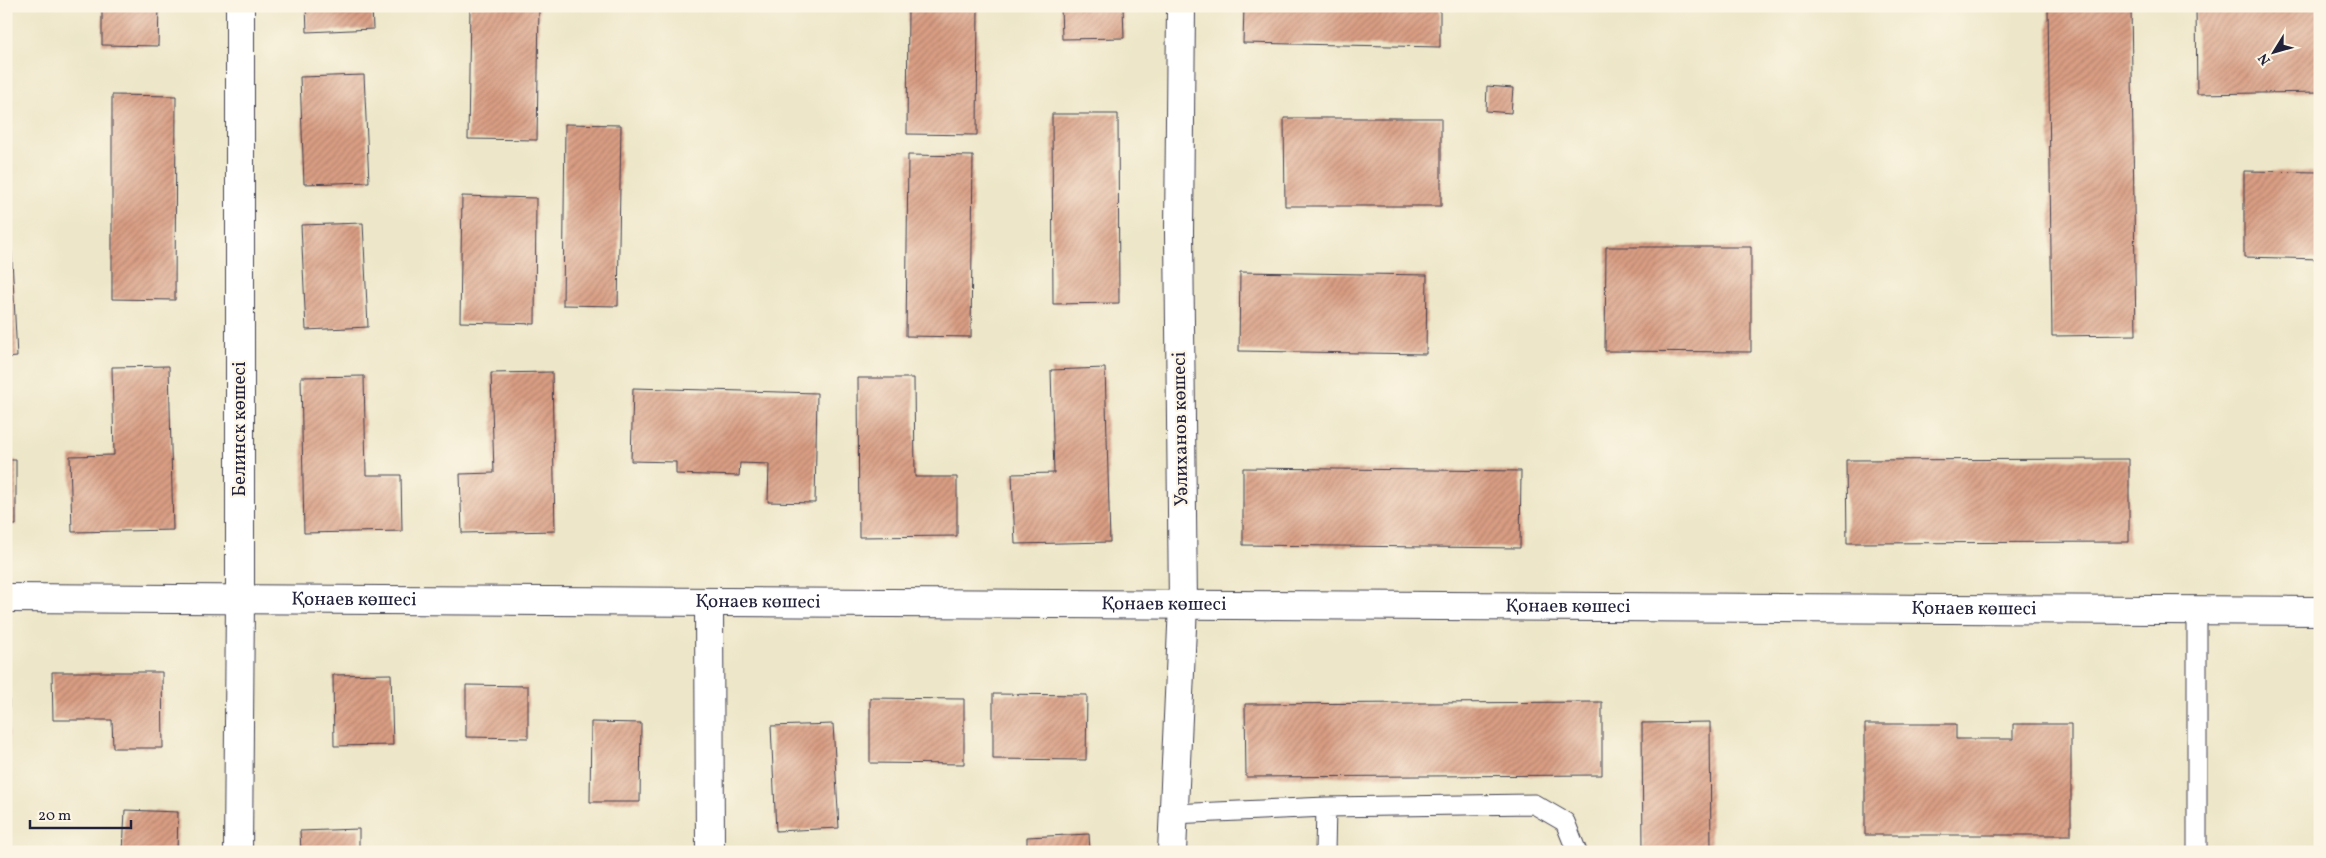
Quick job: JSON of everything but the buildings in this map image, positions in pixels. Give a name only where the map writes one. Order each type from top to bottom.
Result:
[{"type":"street","name":"Белинск көшесі","points":[[238,852],[240,6]]},
{"type":"street","name":"Уәлиханов көшесі","points":[[1172,852],[1172,814],[1183,605],[1179,233],[1181,6]]},
{"type":"street","name":"Қонаев көшесі","points":[[6,598],[2320,611]]},
{"type":"street","points":[[709,602],[710,852]]},
{"type":"lane","points":[[2196,852],[2197,610]]},
{"type":"lane","points":[[1172,814],[1326,807],[1534,804],[1565,822],[1577,852]]},
{"type":"lane","points":[[1325,852],[1326,807]]}]
